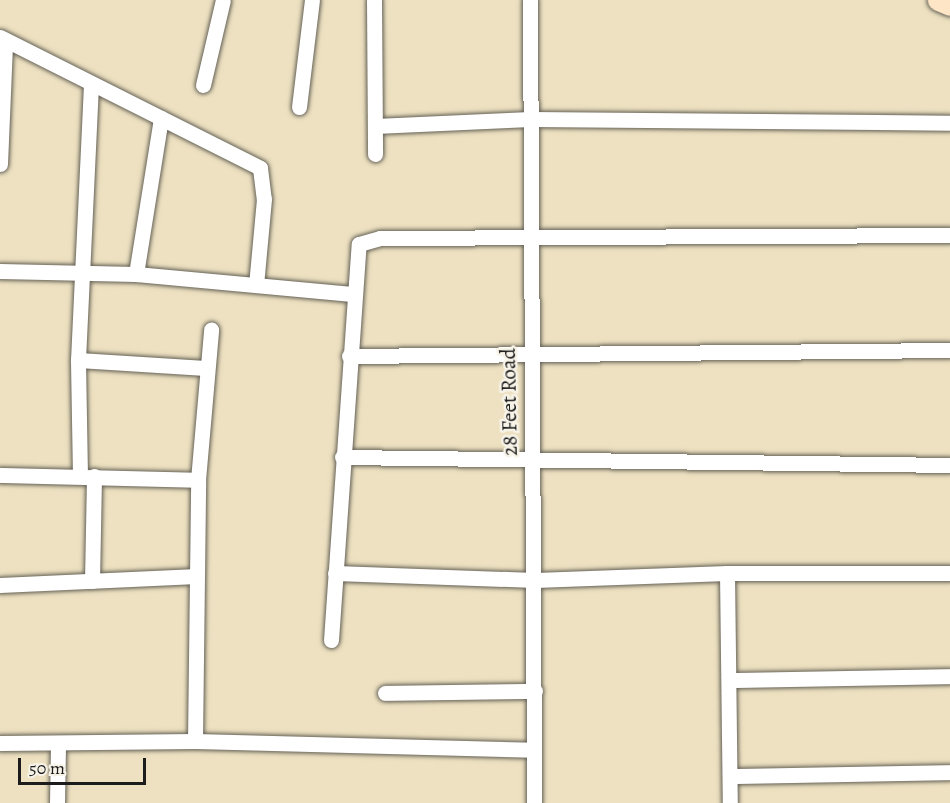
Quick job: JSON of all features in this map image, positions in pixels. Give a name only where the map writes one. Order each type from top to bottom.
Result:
[{"type":"street","points":[[203,85],[223,0]]},
{"type":"street","points":[[299,107],[312,0]]},
{"type":"street","points":[[374,0],[375,154]]},
{"type":"street","name":"28 Feet Road","points":[[530,0],[529,354],[535,580],[534,803]]},
{"type":"street","points":[[938,0],[950,5]]},
{"type":"street","points":[[0,165],[3,40],[260,168],[264,199],[256,285]]},
{"type":"street","points":[[92,84],[78,360],[92,581]]},
{"type":"street","points":[[136,274],[161,118]]},
{"type":"street","points":[[375,126],[530,119],[950,123]]},
{"type":"street","points":[[331,640],[355,256],[367,239],[950,235]]},
{"type":"street","points":[[0,271],[136,274],[352,294]]},
{"type":"street","points":[[195,741],[198,480],[211,330]]},
{"type":"street","points":[[349,356],[950,350]]},
{"type":"street","points":[[78,360],[206,368]]},
{"type":"street","points":[[342,457],[950,465]]},
{"type":"street","points":[[0,475],[198,480]]},
{"type":"street","points":[[335,573],[535,580],[727,573],[950,573]]},
{"type":"street","points":[[727,573],[730,803]]},
{"type":"street","points":[[0,585],[197,576]]},
{"type":"street","points":[[729,680],[950,676]]},
{"type":"street","points":[[385,693],[534,691]]},
{"type":"street","points":[[0,744],[195,741],[533,750]]},
{"type":"street","points":[[57,803],[58,743]]},
{"type":"street","points":[[730,776],[950,772]]}]
